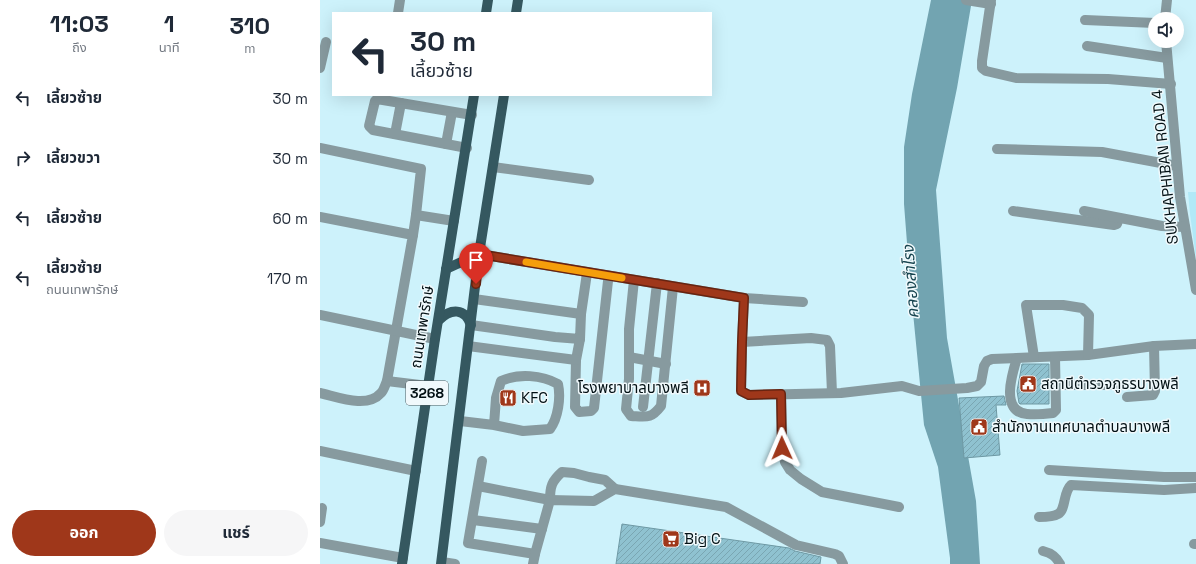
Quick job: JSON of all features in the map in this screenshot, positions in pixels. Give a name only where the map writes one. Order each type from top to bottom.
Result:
[{"type":"main road","points":[[486,12],[488,0]]},
{"type":"main road","name":"ถนนเทพารักษ์","points":[[402,561],[435,339],[467,148],[474,96]]},
{"type":"main road","name":"3268","points":[[441,563],[460,421],[479,254],[504,96]]},
{"type":"main road","points":[[446,269],[479,254]]},
{"type":"main road","points":[[439,320],[444,314],[456,311],[465,314],[471,325]]},
{"type":"street","points":[[398,12],[400,0]]},
{"type":"street","points":[[966,0],[991,2],[982,61],[982,68],[986,72],[1016,78],[1108,79],[1171,84]]},
{"type":"street","points":[[1166,12],[1167,0]]},
{"type":"street","points":[[1085,20],[1148,23]]},
{"type":"street","points":[[321,62],[326,42]]},
{"type":"street","points":[[1087,46],[1167,58]]},
{"type":"street","name":"SUKHAPHIBAN ROAD 4","points":[[1166,48],[1171,84],[1180,197],[1196,290]]},
{"type":"street","points":[[467,148],[373,130],[369,126],[375,101],[381,98],[452,112],[472,114]]},
{"type":"street","points":[[395,134],[401,103]]},
{"type":"street","points":[[446,144],[452,112]]},
{"type":"street","points":[[320,148],[421,169],[413,234],[386,381],[382,392],[372,400],[363,402],[320,393]]},
{"type":"street","points":[[997,149],[1102,152],[1177,166]]},
{"type":"street","points":[[493,167],[589,180]]},
{"type":"street","points":[[1013,211],[1114,225],[1119,218]]},
{"type":"street","points":[[1084,211],[1162,226],[1185,227]]},
{"type":"street","points":[[416,215],[454,222]]},
{"type":"street","points":[[320,217],[413,234]]},
{"type":"street","points":[[479,254],[744,298],[803,302]]},
{"type":"street","points":[[587,273],[581,314],[580,339],[576,360],[575,407],[579,412],[591,411],[594,408],[608,281]]},
{"type":"street","points":[[634,280],[629,330],[626,409],[631,416],[649,417],[655,414],[661,406],[673,287]]},
{"type":"street","points":[[643,407],[656,283]]},
{"type":"street","points":[[744,298],[741,391],[749,395],[832,393],[902,386],[919,392],[967,388],[977,386],[981,382],[984,366],[987,361],[1017,358],[1088,355],[1154,346],[1196,344]]},
{"type":"street","points":[[474,299],[581,314]]},
{"type":"street","points":[[1034,358],[1026,305],[1063,305],[1082,308],[1089,315],[1088,355]]},
{"type":"street","points":[[320,315],[435,339]]},
{"type":"street","points":[[471,325],[555,337],[580,339]]},
{"type":"street","points":[[742,342],[811,338],[827,340],[830,346],[832,393]]},
{"type":"street","points":[[468,346],[576,360]]},
{"type":"street","points":[[1127,397],[1152,395],[1155,391],[1154,346]]},
{"type":"street","points":[[1017,358],[1010,387],[1012,405],[1017,411],[1026,414],[1053,413],[1056,410],[1055,356]]},
{"type":"street","points":[[629,357],[666,364]]},
{"type":"street","points":[[460,421],[494,425],[523,431],[550,429],[555,418],[560,397],[558,384],[543,378],[516,376],[501,380],[496,398],[494,425]]},
{"type":"street","points":[[386,381],[428,386]]},
{"type":"street","points":[[1056,385],[1127,385]]},
{"type":"street","points":[[781,394],[782,448],[785,462],[790,470],[801,480],[822,492],[899,507]]},
{"type":"street","points":[[320,451],[416,471]]},
{"type":"street","points":[[482,460],[468,543],[534,559],[550,500],[550,489],[554,479],[562,472],[574,473],[605,480],[615,489],[726,507],[796,545],[835,554],[839,556],[843,564]]},
{"type":"street","points":[[1049,470],[1164,477],[1196,477]]},
{"type":"street","points":[[1038,517],[1057,515],[1061,512],[1067,488],[1071,485],[1164,490],[1196,488]]},
{"type":"street","points":[[478,486],[550,500],[594,501],[615,489]]},
{"type":"street","points":[[320,522],[322,508]]},
{"type":"street","points":[[473,520],[542,529]]},
{"type":"street","points":[[320,543],[402,561]]},
{"type":"street","points":[[1043,551],[1057,558],[1060,564]]},
{"type":"street","points":[[441,563],[455,564]]},
{"type":"shaded area","points":[[1188,192],[1196,192],[1196,258],[1190,214]]},
{"type":"water","name":"คลองสำโรง","points":[[931,0],[972,0],[957,88],[936,190],[947,338],[976,501],[980,564],[950,564],[938,467],[924,425],[910,282],[904,204],[904,147],[912,94]]},
{"type":"building","name":"สถานีตำรวจภูธรบางพลี","points":[[1022,364],[1049,364],[1049,404],[1019,403],[1017,391]]},
{"type":"building","name":"สำนักงานเทศบาลตำบลบางพลี","points":[[1004,396],[1006,405],[996,405],[1000,455],[964,458],[959,398]]},
{"type":"building","name":"Big C","points":[[622,524],[789,548],[795,551],[821,557],[820,564],[616,564]]},
{"type":"slow traffic","points":[[526,262],[622,278]]},
{"type":"place","name":"สถานีตำรวจภูธรบางพลี","points":[[1028,384]]},
{"type":"place","name":"โรงพยาบาลบางพลี","points":[[702,388]]},
{"type":"place","name":"KFC","points":[[508,398]]},
{"type":"place","name":"สำนักงานเทศบาลตำบลบางพลี","points":[[979,427]]},
{"type":"place","name":"Big C","points":[[671,539]]},
{"type":"route","points":[[476,284],[479,254],[744,298],[741,391],[749,395],[781,394],[782,448]]}]
